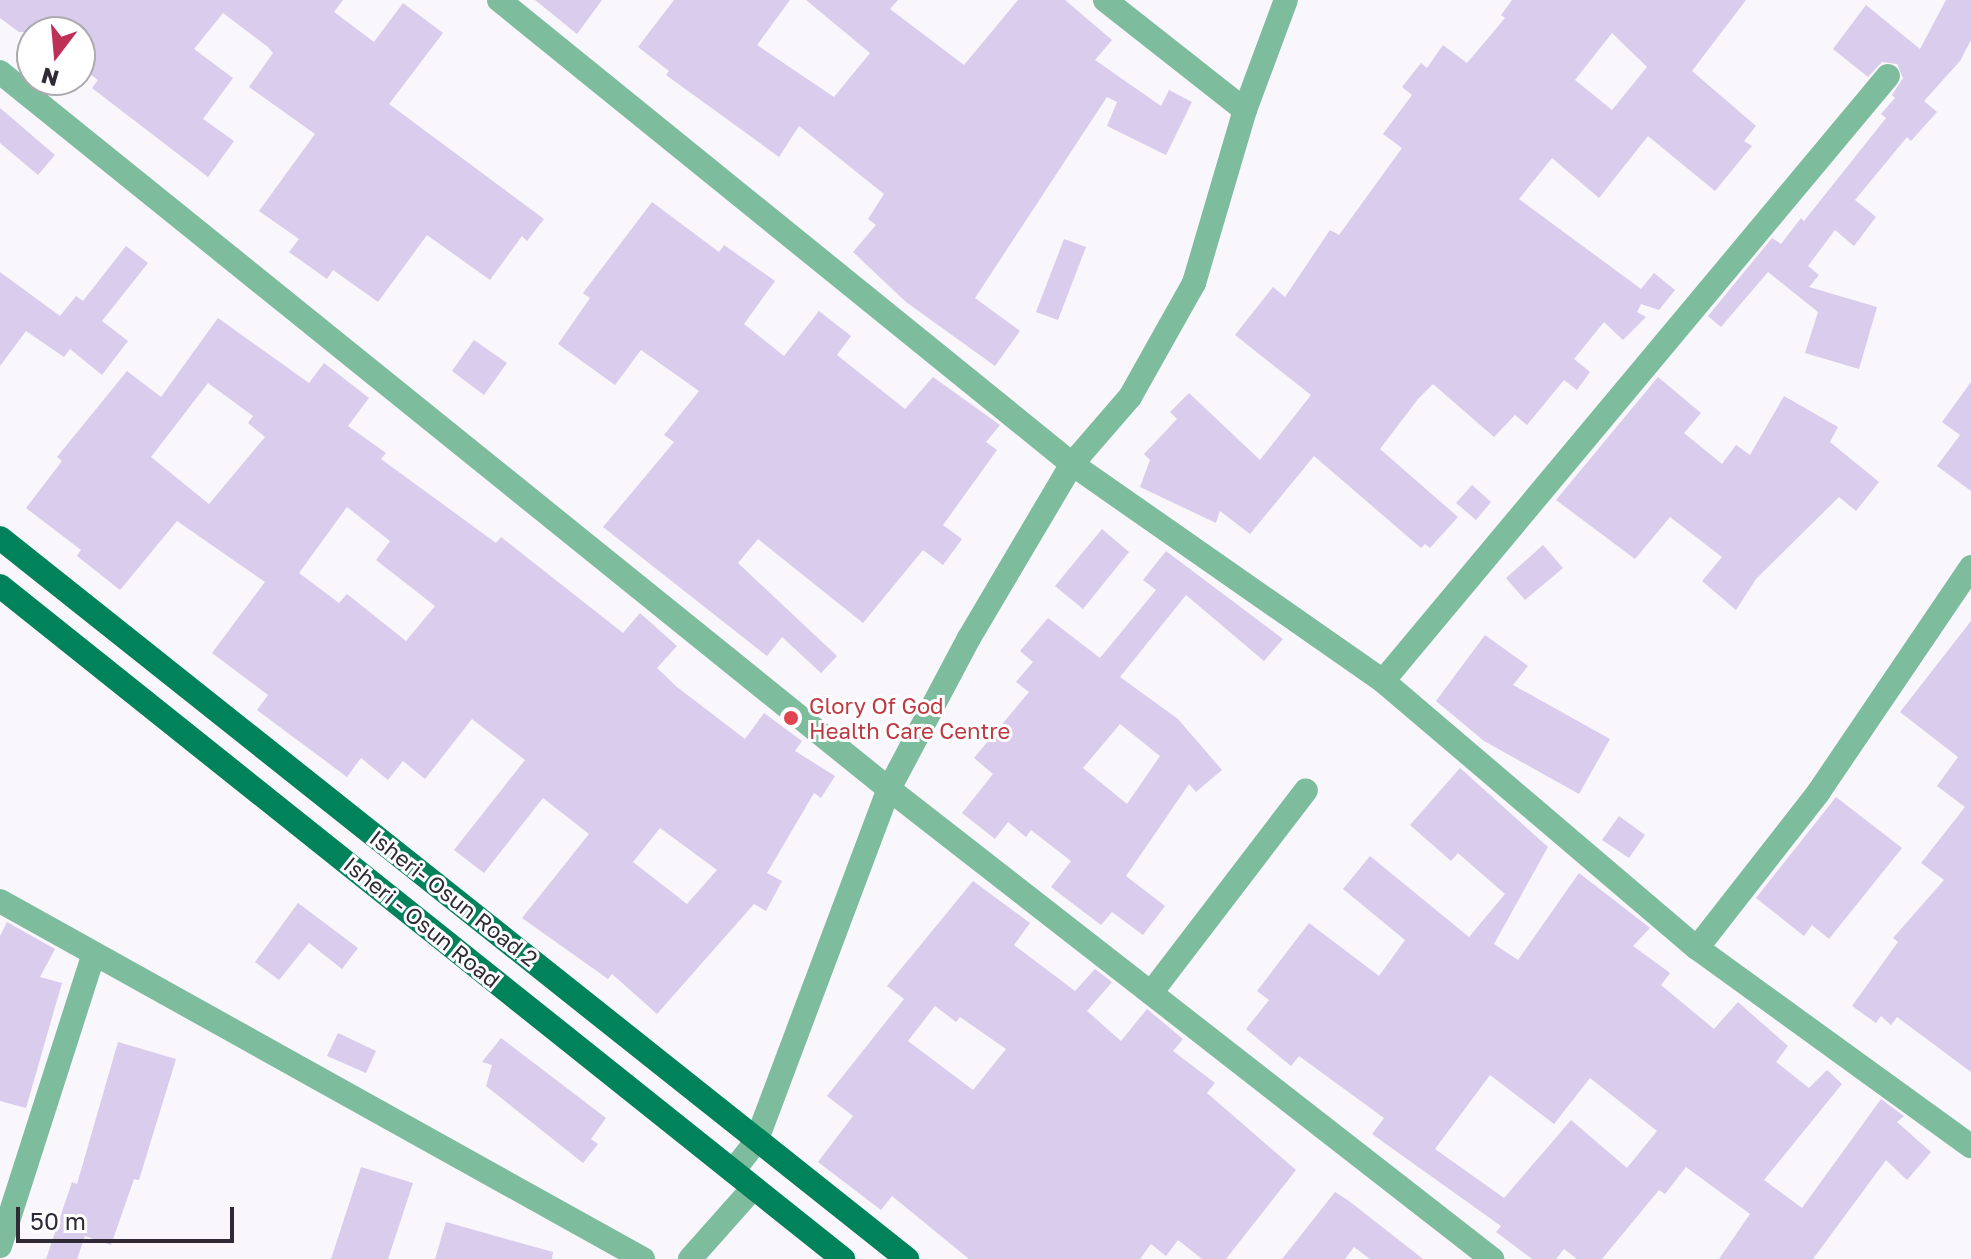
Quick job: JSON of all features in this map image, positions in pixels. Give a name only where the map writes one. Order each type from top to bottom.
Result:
[{"type":"main road","name":"Isheri- Osun Road 2","points":[[0,538],[907,1259]]},
{"type":"main road","name":"Isheri - Osun Road","points":[[0,586],[843,1259]]},
{"type":"street","points":[[499,0],[1072,464],[1383,681],[1697,948],[1971,1146]]},
{"type":"street","points":[[1105,0],[1245,110]]},
{"type":"street","points":[[733,1171],[756,1142],[889,789],[969,638],[1072,464],[1130,397],[1194,283],[1245,110],[1286,0]]},
{"type":"street","points":[[0,72],[889,789],[1492,1259]]},
{"type":"street","points":[[1383,681],[1888,76]]},
{"type":"street","points":[[1697,948],[1818,793],[1971,567]]},
{"type":"street","points":[[1151,993],[1306,790]]},
{"type":"street","points":[[0,901],[643,1259]]},
{"type":"street","points":[[0,1246],[94,954]]},
{"type":"street","points":[[690,1259],[753,1188]]},
{"type":"building","points":[[0,0],[343,0],[334,12],[374,42],[403,3],[443,33],[389,104],[544,219],[527,241],[522,236],[490,280],[427,235],[378,302],[333,270],[327,279],[289,252],[299,239],[259,211],[315,134],[249,87],[273,53],[223,13],[194,49],[233,78],[203,119],[234,141],[208,177],[96,91],[96,16],[16,16],[16,30],[0,18]]},
{"type":"building","points":[[535,0],[602,0],[577,34]]},
{"type":"building","points":[[674,0],[790,0],[757,45],[834,97],[870,53],[806,0],[898,0],[890,9],[964,65],[1018,0],[1065,0],[1112,40],[1095,60],[1161,106],[1169,90],[1192,102],[1166,155],[1107,126],[1117,102],[1107,97],[975,298],[1020,331],[995,366],[906,302],[853,252],[876,225],[868,219],[884,194],[799,126],[779,157],[666,75],[669,71],[638,47]]},
{"type":"building","points":[[1512,0],[1746,0],[1692,71],[1756,126],[1744,141],[1752,146],[1715,191],[1648,136],[1599,198],[1552,158],[1519,199],[1641,289],[1654,273],[1675,290],[1659,310],[1641,304],[1637,312],[1646,317],[1623,340],[1604,322],[1574,359],[1590,372],[1577,390],[1564,380],[1527,425],[1515,415],[1494,437],[1433,384],[1418,399],[1380,449],[1458,517],[1430,548],[1425,544],[1421,548],[1314,456],[1250,534],[1220,511],[1216,523],[1140,487],[1150,460],[1144,454],[1177,419],[1170,412],[1189,393],[1260,460],[1311,395],[1235,335],[1273,287],[1285,297],[1330,230],[1339,235],[1402,148],[1383,134],[1412,95],[1402,87],[1421,63],[1427,68],[1443,45],[1467,63],[1505,18],[1501,15]],"holes":[[[1612,33],[1647,67],[1612,110],[1575,80]]]},
{"type":"building","points":[[1946,0],[1971,0],[1971,40],[1960,61],[1924,101],[1937,112],[1911,141],[1907,137],[1855,200],[1876,217],[1854,246],[1835,230],[1808,266],[1819,275],[1809,287],[1877,307],[1859,369],[1805,353],[1818,312],[1768,272],[1721,327],[1708,316],[1772,238],[1781,244],[1801,218],[1804,221],[1886,118],[1881,114],[1895,98],[1892,95],[1903,78],[1897,64],[1882,62],[1868,77],[1833,49],[1866,5],[1920,49]]},
{"type":"building","points":[[0,108],[55,155],[38,175],[0,143]]},
{"type":"building","points":[[652,202],[719,252],[724,245],[775,281],[744,324],[784,356],[819,311],[851,336],[837,355],[905,409],[933,377],[1000,425],[986,442],[997,450],[943,525],[962,539],[943,565],[923,550],[863,623],[758,539],[738,563],[837,656],[821,673],[782,637],[767,656],[603,527],[674,442],[664,435],[699,391],[641,350],[615,385],[558,344],[590,298],[583,293]]},
{"type":"building","points":[[1064,239],[1086,247],[1058,320],[1036,312]]},
{"type":"building","points":[[126,246],[148,263],[102,321],[128,341],[102,375],[70,349],[64,357],[26,331],[0,366],[0,272],[60,316],[76,296],[83,301]]},
{"type":"building","points":[[218,318],[309,383],[324,363],[369,398],[348,426],[386,453],[381,459],[496,543],[501,537],[623,633],[640,613],[677,646],[657,668],[745,739],[764,713],[802,741],[795,751],[835,776],[821,798],[814,793],[767,873],[782,881],[766,911],[754,904],[657,1014],[612,974],[608,979],[522,918],[589,834],[543,798],[484,873],[454,850],[525,760],[472,719],[425,779],[403,761],[388,780],[361,758],[347,777],[257,710],[268,695],[212,653],[265,582],[177,521],[120,590],[77,556],[81,550],[26,508],[62,461],[57,457],[127,371],[161,397]],"holes":[[[208,383],[253,416],[248,423],[265,437],[209,504],[151,457]],[[347,507],[390,541],[376,560],[435,606],[406,641],[347,594],[339,603],[299,573]],[[660,828],[717,870],[687,904],[633,862]]]},
{"type":"building","points":[[474,340],[507,363],[484,395],[452,371]]},
{"type":"building","points":[[1658,377],[1701,413],[1684,433],[1722,464],[1736,445],[1750,455],[1784,396],[1838,427],[1830,442],[1879,482],[1856,511],[1839,497],[1756,579],[1736,610],[1702,581],[1722,557],[1670,517],[1635,559],[1556,500]]},
{"type":"building","points":[[1971,382],[1971,491],[1937,466],[1960,435],[1942,422]]},
{"type":"building","points":[[1472,485],[1491,502],[1476,520],[1456,503]]},
{"type":"building","points":[[1102,529],[1129,552],[1083,609],[1055,586]]},
{"type":"building","points":[[1543,545],[1563,568],[1525,600],[1506,578]]},
{"type":"building","points":[[1166,551],[1283,639],[1264,661],[1186,595],[1120,677],[1178,719],[1222,770],[1196,792],[1189,784],[1126,876],[1165,906],[1143,935],[1112,912],[1101,925],[1051,887],[1071,861],[1031,830],[1026,837],[1008,822],[995,839],[962,813],[993,774],[974,758],[1029,692],[1016,682],[1033,662],[1020,651],[1048,618],[1100,658],[1156,590],[1143,580]],"holes":[[[1120,724],[1160,756],[1127,804],[1083,768]]]},
{"type":"building","points":[[1971,621],[1971,1072],[1897,1017],[1891,1025],[1881,1016],[1876,1023],[1852,1006],[1898,942],[1893,938],[1944,880],[1921,863],[1965,807],[1937,786],[1958,757],[1900,712]]},
{"type":"building","points":[[1485,635],[1528,666],[1513,685],[1610,739],[1579,794],[1484,741],[1436,701]]},
{"type":"building","points":[[1460,768],[1548,847],[1494,944],[1518,960],[1579,873],[1650,928],[1633,946],[1670,973],[1661,985],[1714,1029],[1738,1002],[1788,1046],[1776,1062],[1809,1088],[1827,1070],[1842,1084],[1764,1180],[1802,1208],[1881,1099],[1904,1116],[1897,1122],[1931,1152],[1907,1180],[1886,1160],[1813,1259],[1719,1259],[1750,1214],[1686,1167],[1665,1194],[1659,1190],[1602,1259],[1577,1259],[1564,1249],[1556,1259],[1532,1259],[1496,1232],[1501,1226],[1372,1134],[1384,1118],[1299,1056],[1291,1066],[1246,1029],[1269,1000],[1257,991],[1309,923],[1379,976],[1405,940],[1343,889],[1370,856],[1469,937],[1505,894],[1458,853],[1451,861],[1410,825]],"holes":[[[1490,1075],[1554,1124],[1590,1078],[1657,1131],[1627,1168],[1571,1120],[1504,1198],[1435,1149]]]},
{"type":"building","points":[[1836,797],[1902,848],[1829,939],[1812,925],[1804,936],[1756,898]]},
{"type":"building","points":[[1619,816],[1645,835],[1629,858],[1602,840]]},
{"type":"building","points":[[973,881],[1030,923],[1014,945],[1075,991],[1095,969],[1112,982],[1087,1011],[1121,1041],[1147,1009],[1183,1039],[1173,1051],[1215,1083],[1207,1093],[1296,1170],[1226,1259],[1202,1259],[1178,1240],[1166,1256],[1151,1244],[1140,1259],[969,1259],[892,1196],[881,1210],[818,1162],[853,1116],[827,1096],[904,999],[887,986]],"holes":[[[935,1006],[956,1022],[960,1017],[1006,1049],[973,1090],[908,1041]]]},
{"type":"building","points":[[298,903],[358,948],[342,969],[309,943],[279,980],[255,962]]},
{"type":"building","points":[[7,922],[55,949],[40,977],[62,983],[26,1108],[0,1101],[0,936]]},
{"type":"building","points":[[338,1033],[376,1051],[366,1073],[327,1056]]},
{"type":"building","points":[[501,1038],[606,1118],[591,1139],[598,1144],[583,1163],[486,1086],[492,1065],[482,1062]]},
{"type":"building","points":[[118,1042],[176,1059],[139,1180],[134,1179],[111,1245],[85,1236],[77,1259],[46,1259],[72,1182],[77,1184]]},
{"type":"building","points":[[361,1167],[413,1183],[388,1259],[331,1259]]},
{"type":"building","points":[[1335,1192],[1423,1259],[1370,1259],[1354,1247],[1345,1259],[1282,1259]]},
{"type":"building","points":[[446,1222],[553,1252],[552,1259],[435,1259]]},
{"type":"place","name":"Glory Of God Health Care Centre","points":[[791,718]]}]
